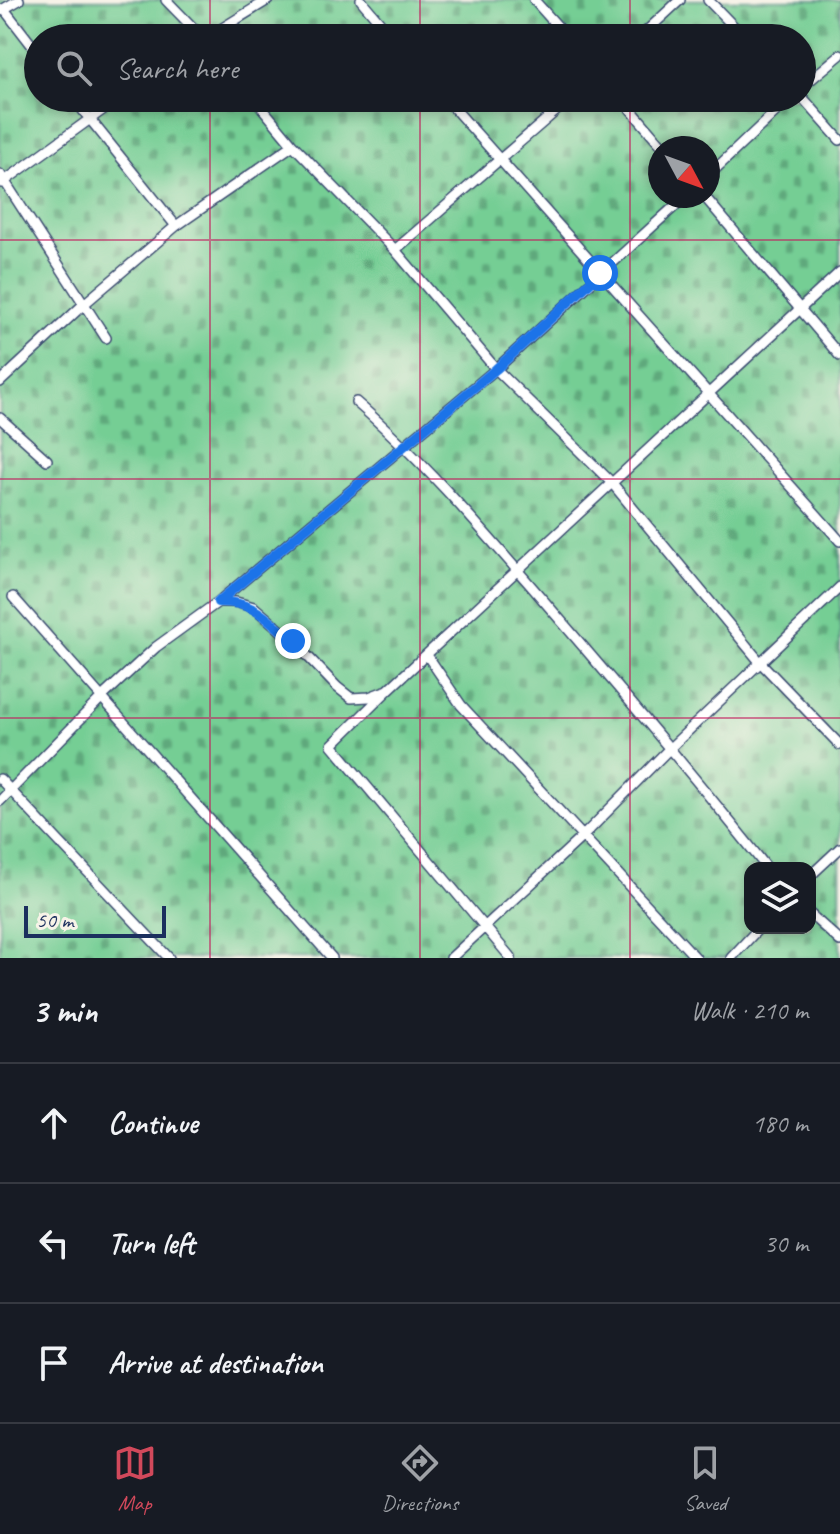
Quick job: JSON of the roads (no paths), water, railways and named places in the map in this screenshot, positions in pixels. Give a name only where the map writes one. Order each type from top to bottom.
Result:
[{"type":"lane","points":[[19,0],[2,10],[24,36]]},
{"type":"lane","points":[[166,0],[190,24]]},
{"type":"lane","points":[[228,24],[268,0]]},
{"type":"lane","points":[[361,0],[381,24]]},
{"type":"lane","points":[[534,0],[555,24]]},
{"type":"lane","points":[[654,24],[680,0]]},
{"type":"lane","points":[[708,0],[731,24]]},
{"type":"lane","points":[[816,75],[840,55]]},
{"type":"lane","points":[[84,112],[176,226]]},
{"type":"lane","points":[[98,112],[2,180],[106,338]]},
{"type":"lane","points":[[266,112],[293,145],[395,250],[496,369],[612,483],[760,662],[840,745]]},
{"type":"lane","points":[[457,112],[840,541]]},
{"type":"lane","points":[[395,250],[555,112]]},
{"type":"lane","points":[[633,112],[654,136]]},
{"type":"lane","points":[[720,165],[775,112]]},
{"type":"lane","points":[[815,112],[840,140]]},
{"type":"lane","points":[[0,382],[84,304],[176,226],[293,145]]},
{"type":"lane","points":[[0,801],[156,647],[218,602],[496,369],[673,208]]},
{"type":"lane","points":[[714,208],[840,356]]},
{"type":"lane","points":[[511,958],[332,745],[840,272]]},
{"type":"lane","points":[[356,402],[404,445],[517,571],[671,747],[762,862]]},
{"type":"lane","points":[[0,418],[47,460]]},
{"type":"lane","points":[[451,958],[583,836],[671,747],[840,587]]},
{"type":"lane","points":[[13,597],[332,958]]},
{"type":"lane","points":[[218,602],[236,602],[254,607],[351,698],[369,697],[388,690]]},
{"type":"lane","points":[[427,655],[461,705],[696,958]]},
{"type":"lane","points":[[0,779],[169,958]]},
{"type":"lane","points":[[816,870],[840,848]]},
{"type":"lane","points":[[816,919],[840,941]]},
{"type":"lane","points":[[731,958],[753,934]]}]
